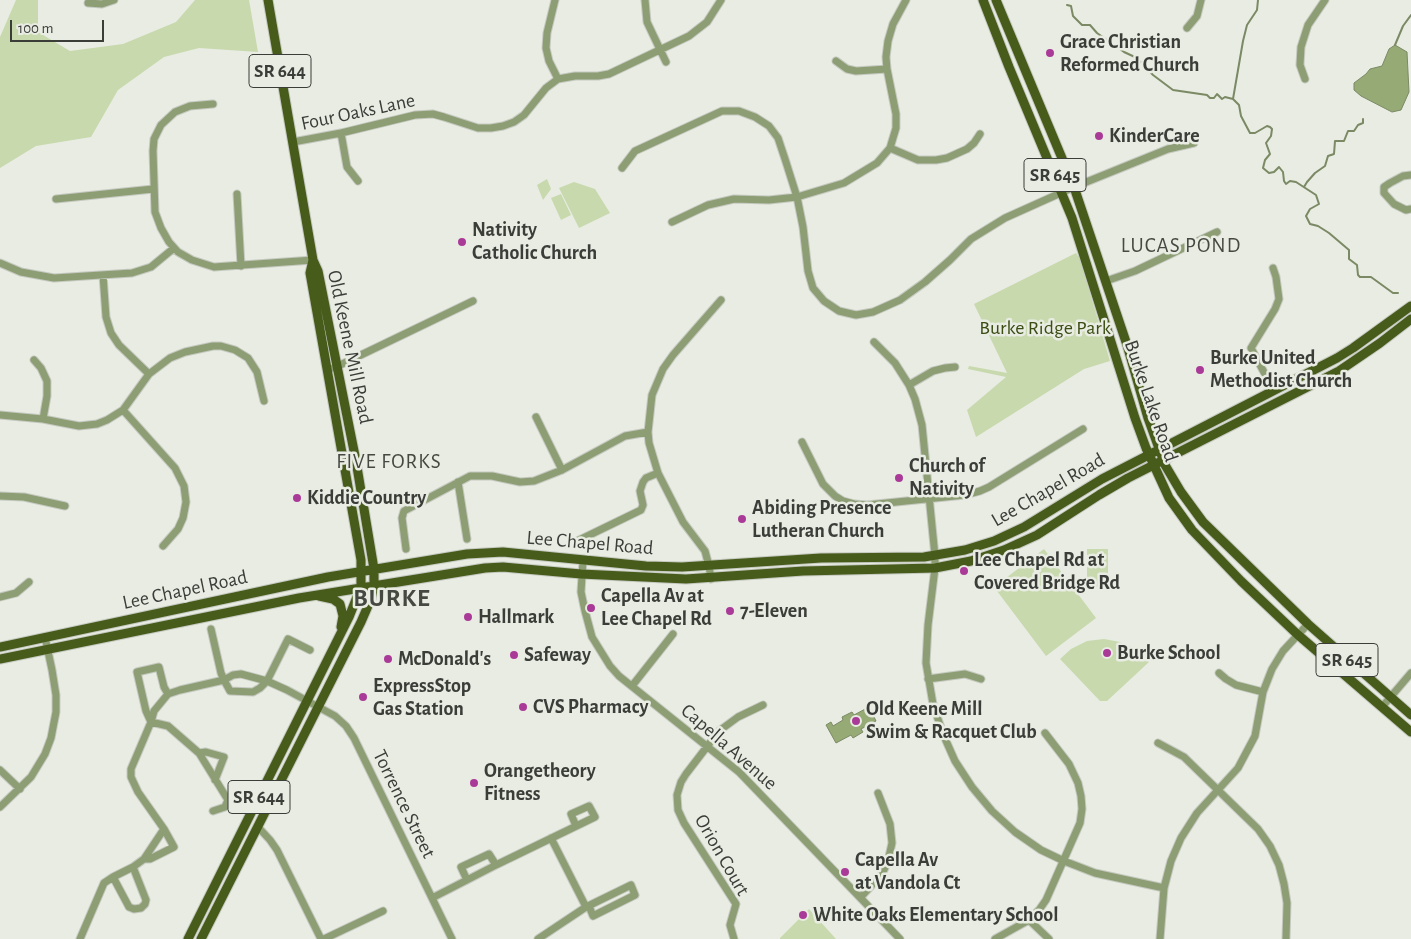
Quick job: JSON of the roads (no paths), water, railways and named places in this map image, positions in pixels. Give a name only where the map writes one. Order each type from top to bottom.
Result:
[{"type":"main road","name":"Burke Lake Road","points":[[983,0],[1008,67],[1062,193],[1090,273],[1125,387],[1149,454],[1169,498],[1192,530],[1240,581],[1297,634],[1411,732]]},
{"type":"main road","name":"Burke Lake Road","points":[[996,0],[1074,187],[1106,281],[1148,418],[1163,460],[1181,492],[1198,516],[1308,624],[1411,715]]},
{"type":"main road","name":"Old Keene Mill Road","points":[[188,939],[350,617],[361,587],[362,571],[318,270],[313,260],[270,1]]},
{"type":"main road","name":"Lee Chapel Road","points":[[0,647],[362,571],[467,554],[492,552],[646,566],[709,566],[822,558],[935,556],[973,547],[994,541],[1017,531],[1102,479],[1274,391],[1353,348],[1411,306]]},
{"type":"main road","name":"Lee Chapel Road","points":[[0,659],[311,596],[485,568],[510,568],[662,579],[711,579],[803,571],[935,568],[972,561],[1020,543],[1099,495],[1163,460],[1339,371],[1411,319]]},
{"type":"main road","name":"Old Keene Mill Road","points":[[201,939],[371,599],[374,585],[374,569],[356,462],[332,368]]},
{"type":"main road","points":[[311,596],[333,599],[342,608],[343,620],[338,640]]},
{"type":"street","points":[[88,3],[102,4],[114,0]]},
{"type":"street","points":[[555,0],[547,33],[546,48],[549,61],[558,79],[609,74],[689,36],[702,27],[713,14],[721,0]]},
{"type":"street","points":[[645,0],[647,22],[666,62]]},
{"type":"street","points":[[672,222],[708,206],[734,199],[769,200],[797,197],[844,183],[877,163],[890,148],[896,128],[896,114],[886,56],[890,32],[896,16],[906,0]]},
{"type":"street","points":[[1187,28],[1197,16],[1201,0]]},
{"type":"street","points":[[1305,78],[1300,65],[1301,47],[1308,25],[1325,0]]},
{"type":"street","points":[[836,61],[856,71],[887,69]]},
{"type":"street","name":"Four Oaks Lane","points":[[293,142],[341,133],[415,114],[444,116],[478,128],[504,126],[524,115],[546,88],[558,79]]},
{"type":"street","points":[[213,104],[181,109],[169,116],[156,134],[153,144],[153,189],[158,222],[163,232],[174,248],[192,260],[205,265],[224,267],[313,260]]},
{"type":"street","points":[[622,168],[635,151],[714,114],[722,111],[739,111],[755,117],[769,126],[778,138],[797,197],[803,227],[808,271],[813,288],[824,301],[839,311],[856,314],[873,312],[900,300],[925,282],[972,239],[1004,218],[1168,149],[1194,143]]},
{"type":"street","points":[[341,133],[348,167],[351,174],[358,181]]},
{"type":"street","points":[[890,148],[918,160],[936,160],[948,158],[967,149],[980,134]]},
{"type":"street","points":[[1411,175],[1402,176],[1384,187],[1384,193],[1394,204],[1406,210],[1411,209]]},
{"type":"street","points":[[56,199],[153,189]]},
{"type":"street","points":[[237,194],[241,266]]},
{"type":"street","points":[[1106,281],[1135,271],[1217,232]]},
{"type":"street","points":[[0,263],[16,270],[54,278],[132,273],[144,270],[159,262],[174,248]]},
{"type":"street","points":[[1273,268],[1279,299],[1251,348],[1274,391]]},
{"type":"street","points":[[103,275],[106,317],[111,333],[119,345],[149,374]]},
{"type":"street","points":[[711,579],[704,551],[683,522],[658,473],[649,443],[648,432],[652,396],[663,369],[673,354],[721,300]]},
{"type":"street","points":[[332,368],[473,301]]},
{"type":"street","points":[[874,342],[895,363],[908,385],[915,399],[922,425],[935,556],[926,641],[928,679],[933,704],[955,761],[972,787],[992,811],[1041,850],[1095,873],[1164,888]]},
{"type":"street","points":[[0,415],[44,419],[70,425],[88,425],[107,420],[123,410],[149,374],[170,358],[185,352],[213,346],[228,347],[242,353],[254,365],[260,378],[264,401]]},
{"type":"street","points":[[34,360],[44,372],[47,381],[44,419]]},
{"type":"street","points":[[908,385],[933,371],[955,367]]},
{"type":"street","points":[[123,410],[175,468],[184,486],[186,502],[183,518],[178,529],[163,546]]},
{"type":"street","points":[[536,417],[562,470]]},
{"type":"street","points":[[802,442],[823,484],[834,496],[854,504],[866,504],[965,495],[989,487],[1083,429]]},
{"type":"street","points":[[406,549],[402,518],[404,511],[470,476],[492,476],[520,482],[534,481],[562,470],[625,436],[648,432]]},
{"type":"street","points":[[571,544],[640,510],[643,505],[640,488],[646,478],[658,473]]},
{"type":"street","points":[[458,482],[467,538]]},
{"type":"street","points":[[0,496],[24,497],[65,506]]},
{"type":"street","name":"Capella Avenue","points":[[583,560],[581,574],[585,611],[592,638],[610,666],[739,772],[900,939]]},
{"type":"street","points":[[0,597],[16,593],[29,582]]},
{"type":"street","points":[[1160,939],[1164,888],[1171,860],[1181,838],[1197,813],[1238,768],[1255,736],[1263,692],[1272,669],[1283,651],[1308,624]]},
{"type":"street","points":[[211,629],[221,673],[230,691],[253,692],[260,688],[267,681],[288,639],[310,650]]},
{"type":"street","points":[[632,686],[673,634]]},
{"type":"street","points":[[0,807],[20,789],[41,761],[54,728],[56,695],[45,637]]},
{"type":"street","points":[[144,859],[150,859],[174,847],[138,792],[131,777],[131,769],[151,722],[154,711],[168,694],[164,687],[159,667],[137,672],[146,711],[151,722]]},
{"type":"street","points":[[1219,673],[1236,685],[1263,692]]},
{"type":"street","points":[[1382,707],[1411,673]]},
{"type":"street","name":"Torrence Street","points":[[168,694],[241,674],[267,681],[343,722],[354,738],[452,939]]},
{"type":"street","points":[[928,679],[965,674],[980,679]]},
{"type":"street","name":"Orion Court","points":[[734,939],[730,925],[736,904],[684,823],[678,810],[678,795],[681,782],[719,731],[729,722],[762,705]]},
{"type":"street","points":[[151,722],[168,726],[199,753],[228,800],[225,807],[212,811]]},
{"type":"street","points":[[995,939],[1029,920],[1046,900],[1080,823],[1082,809],[1078,783],[1068,764],[1045,733]]},
{"type":"street","points":[[1158,743],[1184,757],[1258,829],[1270,846],[1279,865],[1284,884],[1287,903],[1286,939]]},
{"type":"street","points":[[199,753],[206,752],[224,758],[214,780]]},
{"type":"street","points":[[0,770],[20,789]]},
{"type":"street","points":[[861,897],[882,874],[888,862],[892,844],[890,824],[878,793]]},
{"type":"street","points":[[432,898],[576,826]]},
{"type":"street","points":[[258,827],[277,850],[323,939],[383,911]]},
{"type":"street","points":[[80,939],[104,883],[144,859],[164,829]]},
{"type":"street","points":[[538,939],[587,907],[631,885],[635,895],[593,916],[587,907],[551,838]]},
{"type":"street","points":[[467,880],[461,867],[489,854],[496,866]]},
{"type":"street","points":[[113,877],[128,907],[134,909],[141,908],[146,900],[133,867]]},
{"type":"street","points":[[1029,920],[1049,939]]},
{"type":"waterway","points":[[1233,99],[1247,25],[1257,10],[1258,0]]},
{"type":"waterway","points":[[1067,5],[1071,6],[1073,16],[1082,25],[1090,25],[1097,33],[1124,52],[1137,58],[1153,75],[1173,90],[1207,95],[1210,98],[1214,98],[1217,94],[1222,99],[1225,97],[1233,99],[1239,105],[1241,116],[1250,133],[1255,133],[1267,126],[1270,127],[1272,129],[1271,136],[1266,143],[1270,154],[1265,160],[1263,168],[1269,173],[1274,172],[1279,167],[1283,172],[1286,184],[1290,181],[1296,182],[1316,195],[1319,204],[1310,209],[1306,216],[1310,224],[1318,226],[1329,233],[1349,250],[1349,259],[1357,265],[1360,277],[1371,277],[1393,293],[1398,293]]},
{"type":"waterway","points":[[1395,45],[1403,26],[1411,15]]},
{"type":"waterway","points":[[1304,187],[1315,173],[1325,166],[1328,156],[1334,154],[1335,141],[1344,141],[1348,131],[1354,131],[1358,125],[1363,123],[1363,119]]},
{"type":"place","name":"Grace Christian Reformed Church","points":[[1050,53]]},
{"type":"place","name":"KinderCare","points":[[1099,136]]},
{"type":"place","name":"Nativity Catholic Church","points":[[462,242]]},
{"type":"place","name":"Burke United Methodist Church","points":[[1200,370]]},
{"type":"place","name":"Church of Nativity","points":[[899,478]]},
{"type":"place","name":"Kiddie Country","points":[[297,498]]},
{"type":"place","name":"Abiding Presence Lutheran Church","points":[[742,519]]},
{"type":"place","name":"Lee Chapel Rd at Covered Bridge Rd","points":[[964,571]]},
{"type":"place","name":"Capella Av at Lee Chapel Rd","points":[[591,608]]},
{"type":"place","name":"7-Eleven","points":[[730,611]]},
{"type":"place","name":"Hallmark","points":[[468,617]]},
{"type":"place","name":"Burke School","points":[[1107,653]]},
{"type":"place","name":"Safeway","points":[[514,655]]},
{"type":"place","name":"McDonald's","points":[[388,659]]},
{"type":"place","name":"ExpressStop Gas Station","points":[[363,697]]},
{"type":"place","name":"CVS Pharmacy","points":[[523,707]]},
{"type":"place","name":"Old Keene Mill Swim & Racquet Club","points":[[856,721]]},
{"type":"place","name":"Orangetheory Fitness","points":[[474,783]]},
{"type":"place","name":"Capella Av at Vandola Ct","points":[[845,872]]},
{"type":"place","name":"White Oaks Elementary School","points":[[803,915]]},
{"type":"district","name":"LUCAS POND","points":[[1181,246]]},
{"type":"district","name":"FIVE FORKS","points":[[389,462]]},
{"type":"district","name":"BURKE","points":[[392,598]]},
{"type":"park label","name":"Burke Ridge Park","points":[[1045,328]]}]
